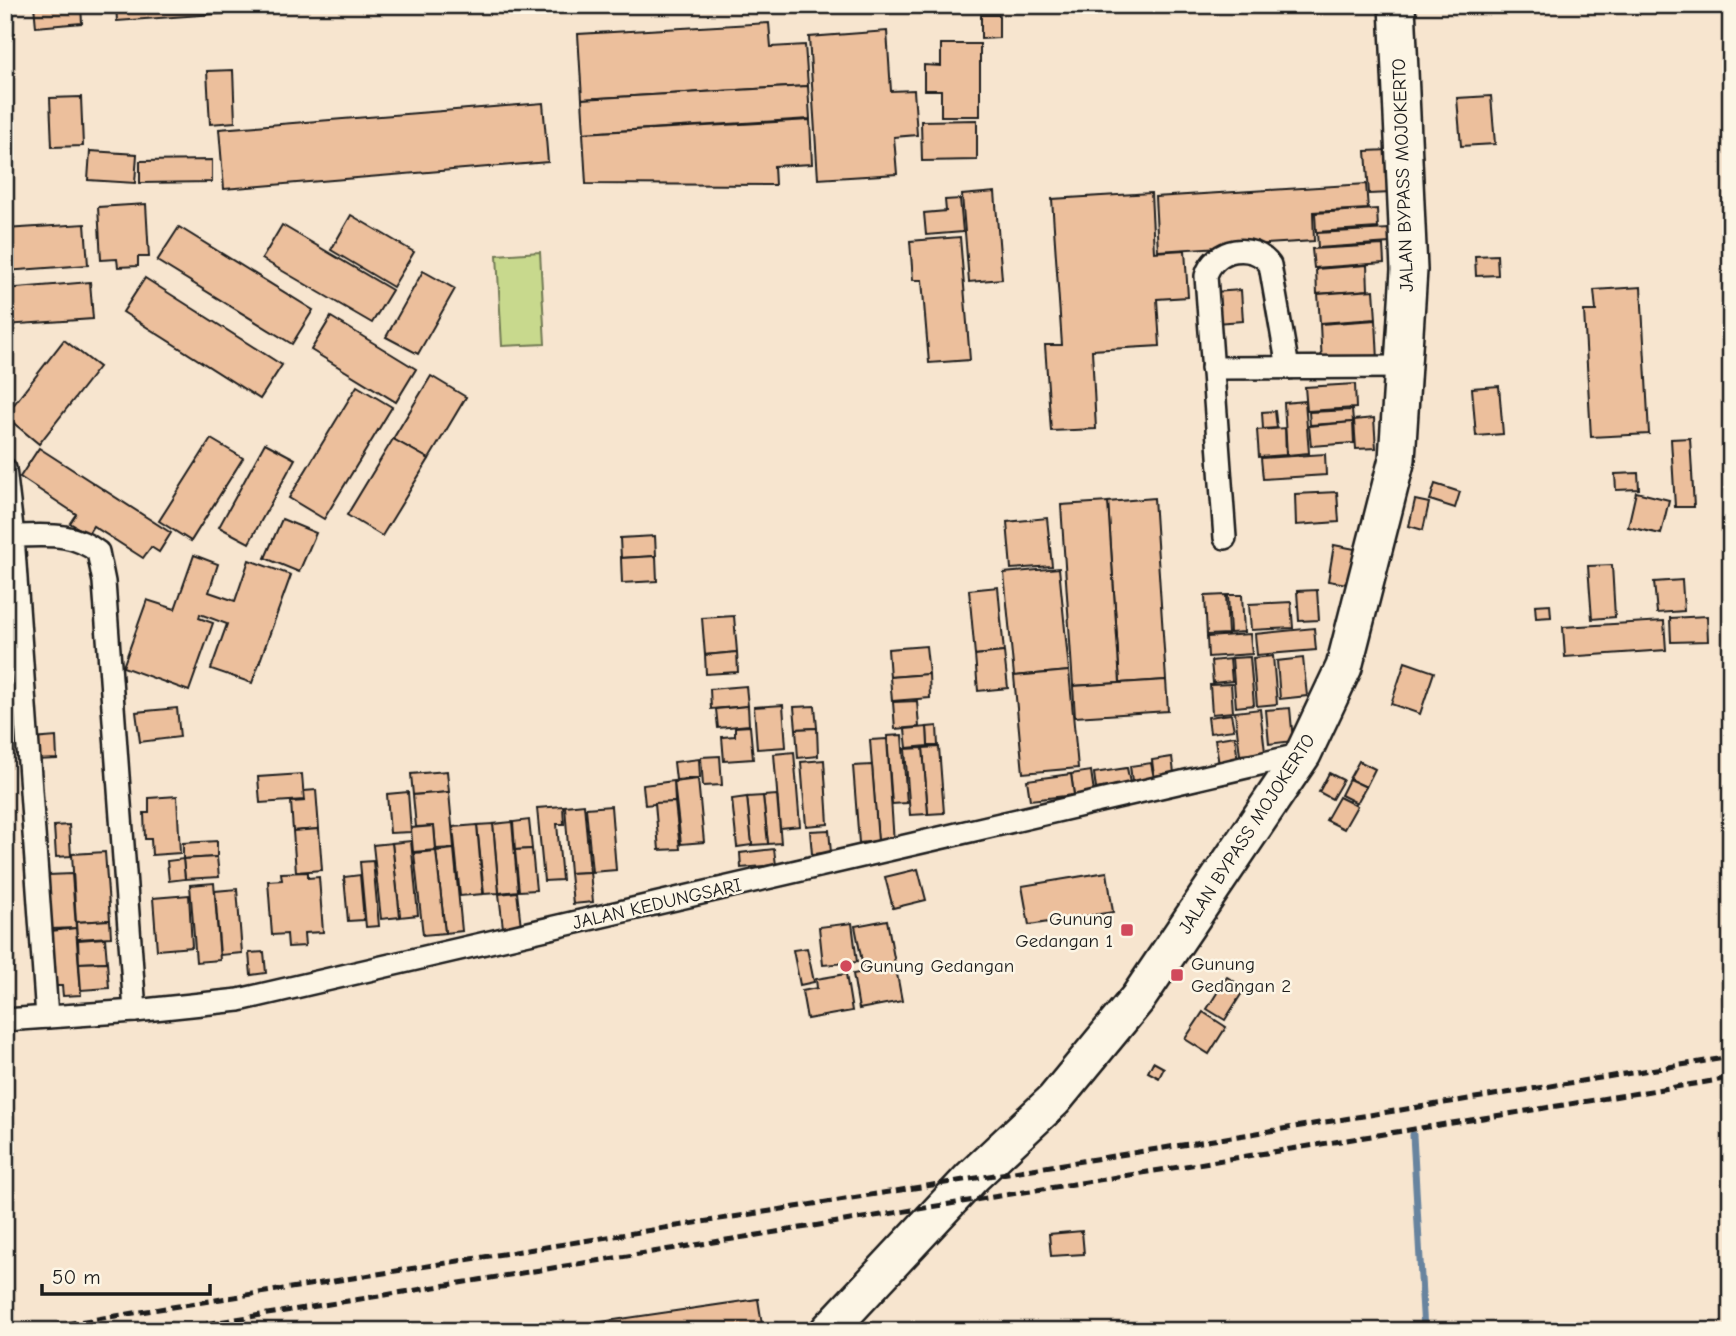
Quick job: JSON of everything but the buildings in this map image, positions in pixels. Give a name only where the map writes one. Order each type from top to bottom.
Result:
[{"type":"highway","name":"JALAN BYPASS MOJOKERTO","points":[[828,1331],[972,1177],[1055,1100],[1138,998],[1303,754],[1344,667],[1397,459],[1409,270],[1397,5]]},
{"type":"street","points":[[1225,538],[1206,276],[1209,267],[1227,252],[1244,250],[1260,254],[1270,265],[1288,368]]},
{"type":"street","points":[[1212,368],[1401,367]]},
{"type":"street","points":[[5,469],[13,536],[47,1017]]},
{"type":"street","points":[[13,536],[68,536],[85,541],[98,552],[104,582],[135,1011]]},
{"type":"street","name":"JALAN KEDUNGSARI","points":[[5,1020],[135,1011],[251,998],[1303,754]]},
{"type":"green space","points":[[540,252],[545,344],[502,346],[497,255]]},
{"type":"waterway","points":[[1413,1135],[1424,1331]]},
{"type":"railway","points":[[22,1331],[1731,1057]]},
{"type":"railway","points":[[162,1331],[1731,1078]]},
{"type":"place","name":"Gunung Gedangan 1","points":[[1127,930]]},
{"type":"place","name":"Gunung Gedangan","points":[[846,966]]},
{"type":"place","name":"Gunung Gedangan 2","points":[[1177,975]]}]
